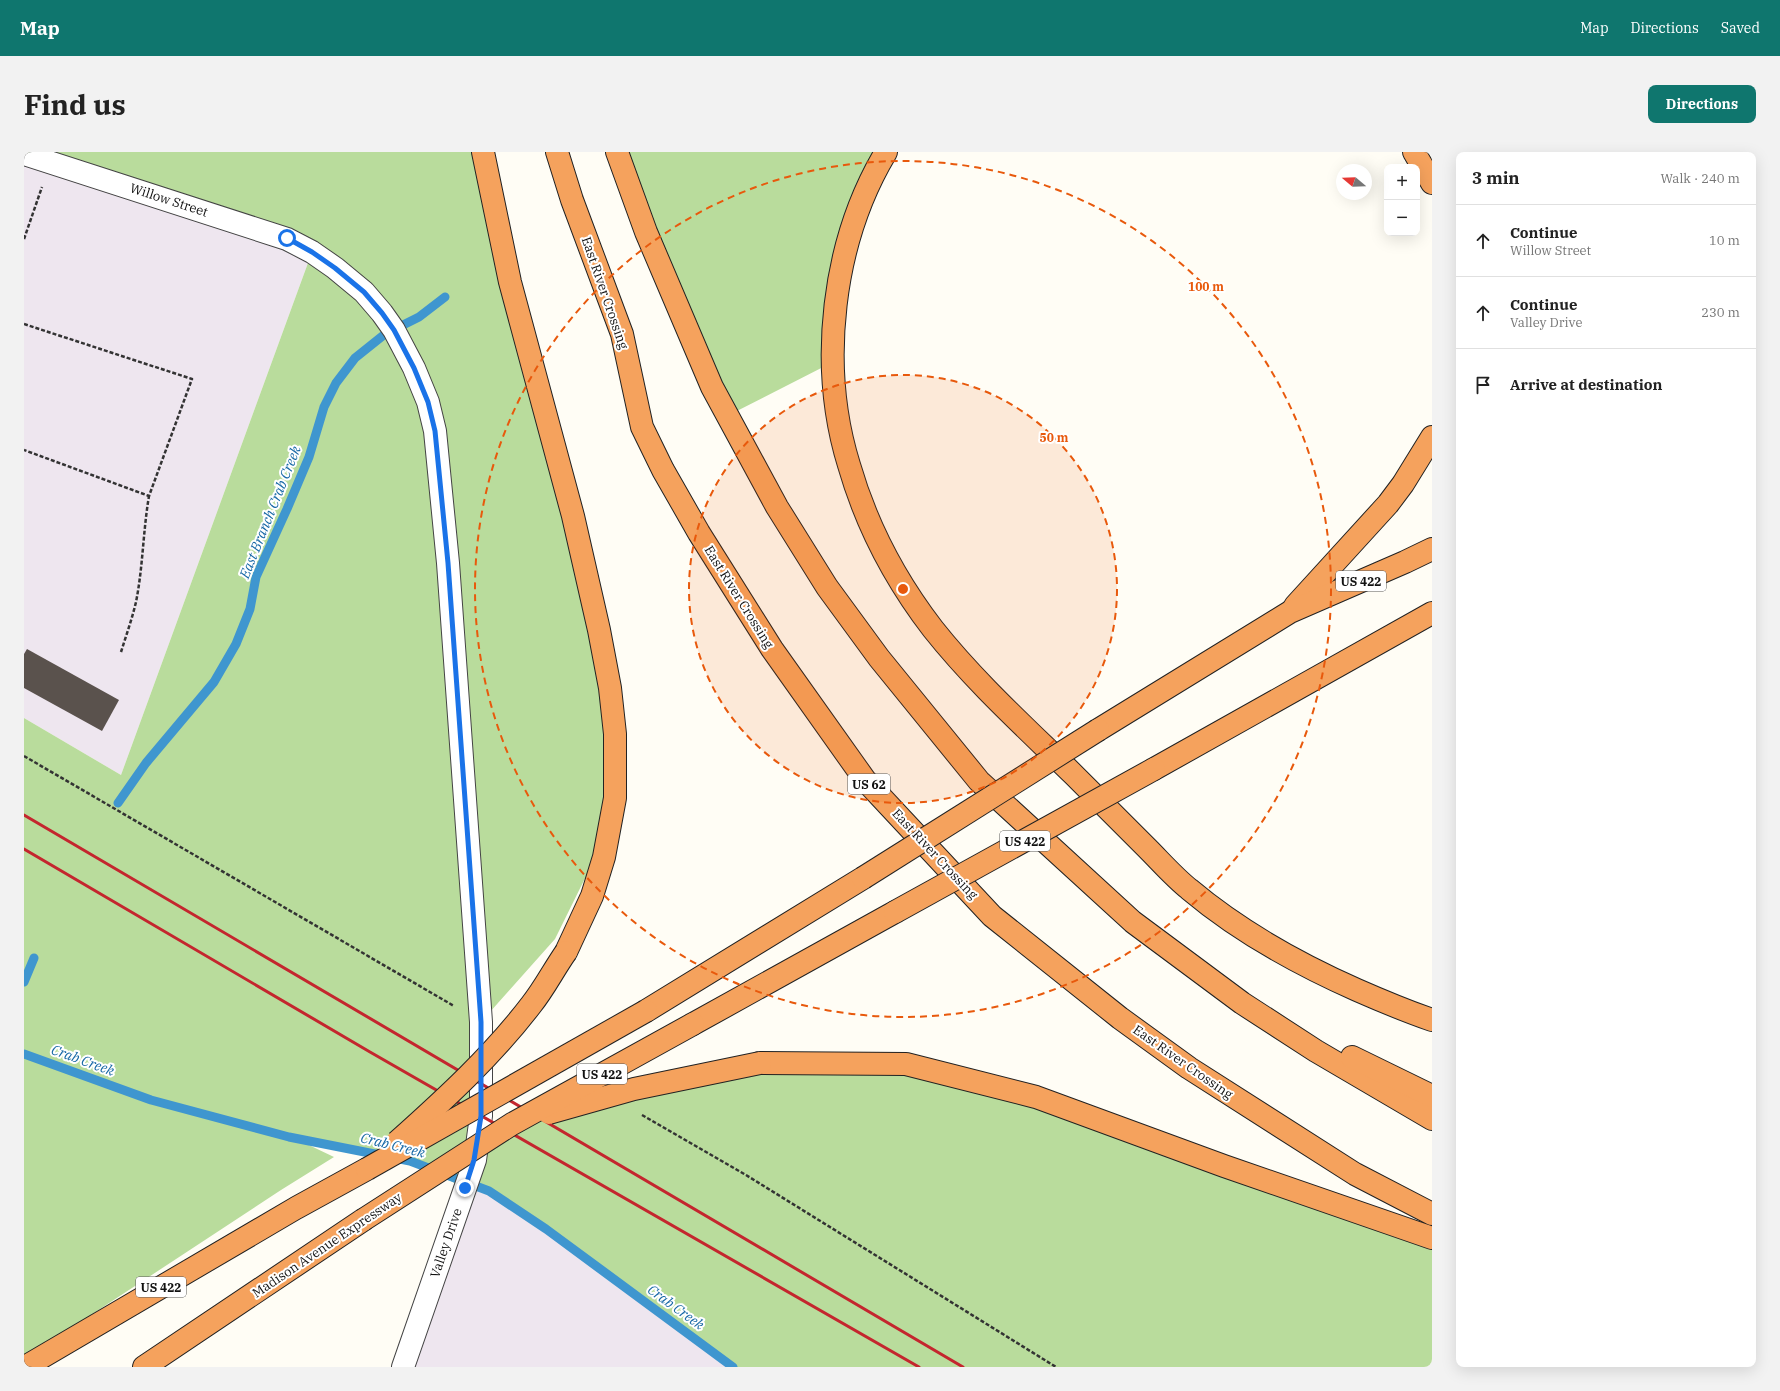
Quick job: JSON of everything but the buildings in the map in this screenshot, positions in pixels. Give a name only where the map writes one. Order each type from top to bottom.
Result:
[{"type":"highway","points":[[367,1169],[460,1085],[499,1044],[532,1004],[566,952],[592,896],[604,858],[615,798],[615,734],[611,695],[599,630],[573,516],[510,282],[483,152]]},
{"type":"highway","name":"East River Crossing","points":[[557,152],[572,200],[622,334],[642,427],[663,470],[699,533],[772,649],[865,780],[992,916],[1120,1018],[1189,1068],[1355,1174],[1432,1214]]},
{"type":"highway","points":[[617,152],[646,232],[712,387],[777,507],[827,587],[879,658],[979,781],[1133,922],[1242,1003],[1316,1051],[1432,1119]]},
{"type":"highway","points":[[886,152],[875,170],[856,217],[844,256],[836,304],[833,362],[838,420],[848,463],[864,509],[897,576],[932,628],[968,670],[1186,887],[1229,921],[1267,945],[1314,971],[1407,1012],[1432,1020]]},
{"type":"highway","points":[[1414,152],[1432,183]]},
{"type":"highway","points":[[1290,612],[1388,504],[1403,484],[1432,437]]},
{"type":"highway","name":"US 422","points":[[25,1367],[296,1208],[646,1011],[863,878],[1098,730],[1290,612],[1432,549]]},
{"type":"highway","name":"US 422","points":[[512,1124],[1154,769],[1432,613]]},
{"type":"highway","points":[[1385,638],[1432,625]]},
{"type":"highway","points":[[1242,1003],[1432,1096]]},
{"type":"highway","points":[[512,1124],[634,1089],[760,1063],[906,1064],[1036,1097],[1224,1166],[1432,1238]]},
{"type":"highway","name":"Madison Avenue Expressway","points":[[144,1367],[363,1220],[512,1124]]},
{"type":"street","name":"Willow Street","points":[[24,154],[287,238],[312,252]]},
{"type":"street","name":"Valley Drive","points":[[312,252],[335,268],[364,292],[394,330],[414,368],[428,402],[435,431],[448,563],[481,1022],[481,1116],[474,1160],[403,1367]]},
{"type":"path","points":[[24,239],[51,162]]},
{"type":"path","points":[[24,324],[192,379],[149,496],[136,603],[121,652]]},
{"type":"path","points":[[24,450],[149,496]]},
{"type":"shaded area","points":[[24,154],[312,252],[121,775],[24,718]]},
{"type":"shaded area","points":[[465,1188],[489,1191],[546,1229],[733,1367],[403,1367]]},
{"type":"green space","points":[[24,152],[483,152],[615,734],[596,856],[555,939],[481,1022],[476,1147],[512,1124],[760,1063],[906,1064],[1432,1238],[1432,1367],[728,1367],[546,1229],[489,1191],[467,1181],[465,1188],[410,1161],[292,1137],[334,1157],[281,1190],[24,1359],[24,718],[121,775],[312,252]]},
{"type":"green space","points":[[617,152],[886,152],[855,217],[833,362],[727,416]]},
{"type":"waterway","name":"East Branch Crab Creek","points":[[118,803],[146,763],[214,682],[236,644],[250,609],[256,577],[309,457],[324,407],[336,383],[355,358],[385,334],[419,317],[445,297]]},
{"type":"waterway","name":"East Branch Crab Creek","points":[[24,982],[34,958]]},
{"type":"waterway","name":"Crab Creek","points":[[24,1054],[151,1100],[289,1137],[410,1161],[489,1191],[546,1229],[733,1367]]},
{"type":"railway","points":[[24,815],[963,1367]]},
{"type":"railway","points":[[24,849],[370,1052],[919,1367]]},
{"type":"route","points":[[287,238],[312,252],[335,268],[364,292],[382,313],[394,330],[414,368],[428,402],[435,431],[448,563],[481,1022],[481,1116],[474,1160],[465,1188]]}]
